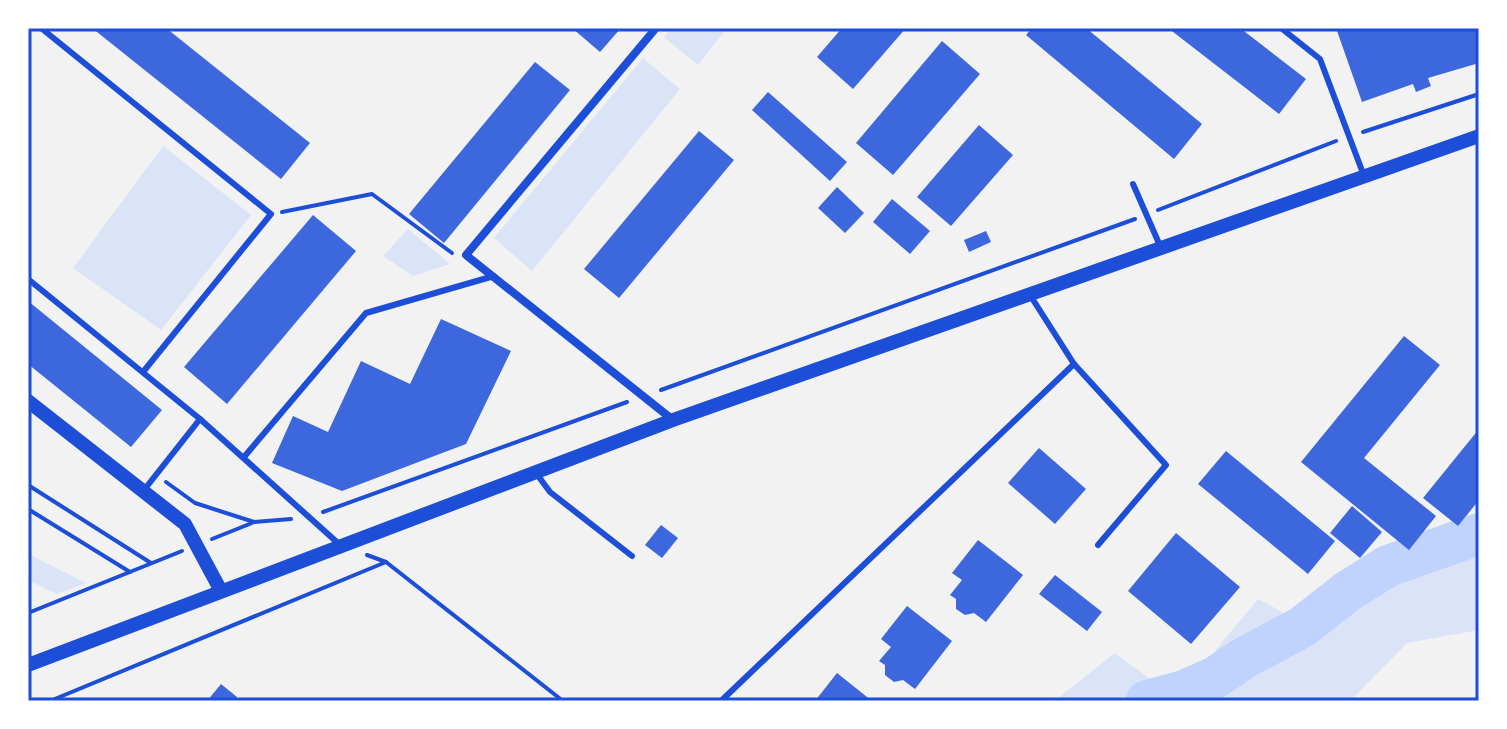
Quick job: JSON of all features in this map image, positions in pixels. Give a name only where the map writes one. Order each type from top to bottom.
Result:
[{"type":"street","points":[[656,28],[466,255],[673,420]]},
{"type":"street","points":[[28,665],[673,420],[1479,136]]},
{"type":"street","points":[[28,401],[185,524],[221,591]]},
{"type":"lane","points":[[41,28],[271,214],[143,372]]},
{"type":"lane","points":[[1281,28],[1320,59],[1364,176]]},
{"type":"lane","points":[[1133,184],[1161,248]]},
{"type":"lane","points":[[244,457],[366,313],[494,276]]},
{"type":"lane","points":[[28,279],[200,419],[341,546]]},
{"type":"lane","points":[[1030,295],[1074,364],[1166,465],[1098,545]]},
{"type":"lane","points":[[721,701],[1074,364]]},
{"type":"lane","points":[[144,490],[200,419]]},
{"type":"lane","points":[[535,472],[550,492],[632,556]]},
{"type":"path","points":[[28,613],[254,522],[310,517],[1147,215],[1349,136],[1479,94]]},
{"type":"path","points":[[271,214],[372,194],[448,252],[466,255]]},
{"type":"path","points":[[156,475],[195,503],[254,522]]},
{"type":"path","points":[[28,485],[152,563]]},
{"type":"path","points":[[28,509],[130,572]]},
{"type":"path","points":[[341,546],[386,562],[563,701]]},
{"type":"path","points":[[50,701],[386,562]]},
{"type":"shaded area","points":[[672,28],[727,28],[698,65],[664,37]]},
{"type":"shaded area","points":[[643,58],[680,89],[532,271],[494,238]]},
{"type":"shaded area","points":[[163,146],[251,215],[161,330],[73,268]]},
{"type":"shaded area","points":[[408,229],[450,264],[413,276],[383,256]]},
{"type":"shaded area","points":[[1479,511],[1479,630],[1407,643],[1350,701],[1054,701],[1115,653],[1176,698],[1258,599],[1319,632],[1462,532]]},
{"type":"shaded area","points":[[28,554],[86,583],[57,594],[28,580]]},
{"type":"building","points":[[92,28],[166,28],[310,143],[281,179]]},
{"type":"building","points":[[572,28],[621,28],[600,52]]},
{"type":"building","points":[[842,28],[906,28],[853,89],[817,57]]},
{"type":"building","points":[[1032,28],[1086,28],[1202,124],[1174,159],[1026,35]]},
{"type":"building","points":[[1168,28],[1240,28],[1306,79],[1279,114]]},
{"type":"building","points":[[1336,28],[1479,28],[1479,63],[1428,78],[1431,86],[1416,92],[1413,84],[1362,102]]},
{"type":"building","points":[[942,41],[980,74],[893,175],[856,143]]},
{"type":"building","points":[[535,62],[570,90],[444,243],[409,214]]},
{"type":"building","points":[[768,92],[847,162],[830,181],[752,110]]},
{"type":"building","points":[[979,125],[1013,155],[951,226],[917,197]]},
{"type":"building","points":[[699,131],[734,160],[619,298],[584,269]]},
{"type":"building","points":[[837,187],[864,213],[845,233],[818,208]]},
{"type":"building","points":[[892,199],[930,231],[910,254],[873,222]]},
{"type":"building","points":[[313,215],[356,251],[227,404],[184,367]]},
{"type":"building","points":[[986,231],[991,242],[969,252],[964,240]]},
{"type":"building","points":[[28,301],[162,410],[131,447],[28,364]]},
{"type":"building","points":[[441,319],[511,351],[466,444],[342,491],[272,463],[293,416],[328,432],[361,361],[410,384]]},
{"type":"building","points":[[1404,336],[1440,365],[1364,458],[1436,516],[1409,550],[1301,462]]},
{"type":"building","points":[[1479,429],[1479,500],[1458,526],[1423,498]]},
{"type":"building","points":[[1039,448],[1086,489],[1055,524],[1008,483]]},
{"type":"building","points":[[1226,451],[1335,541],[1308,574],[1198,484]]},
{"type":"building","points":[[1352,506],[1382,532],[1360,558],[1330,533]]},
{"type":"building","points":[[661,525],[678,538],[662,558],[645,545]]},
{"type":"building","points":[[1176,533],[1240,587],[1191,644],[1128,591]]},
{"type":"building","points":[[978,540],[1023,575],[986,622],[974,613],[965,615],[956,609],[956,599],[950,595],[962,580],[952,573]]},
{"type":"building","points":[[1055,575],[1102,612],[1087,631],[1039,594]]},
{"type":"building","points":[[907,606],[952,641],[915,689],[903,680],[894,682],[885,675],[885,665],[879,661],[891,647],[881,639]]},
{"type":"building","points":[[837,673],[872,701],[815,701]]},
{"type":"building","points":[[221,684],[237,697],[234,701],[207,701]]},
{"type":"waterway","points":[[1147,701],[1184,691],[1216,677],[1302,627],[1348,591],[1388,566],[1479,534]]}]
